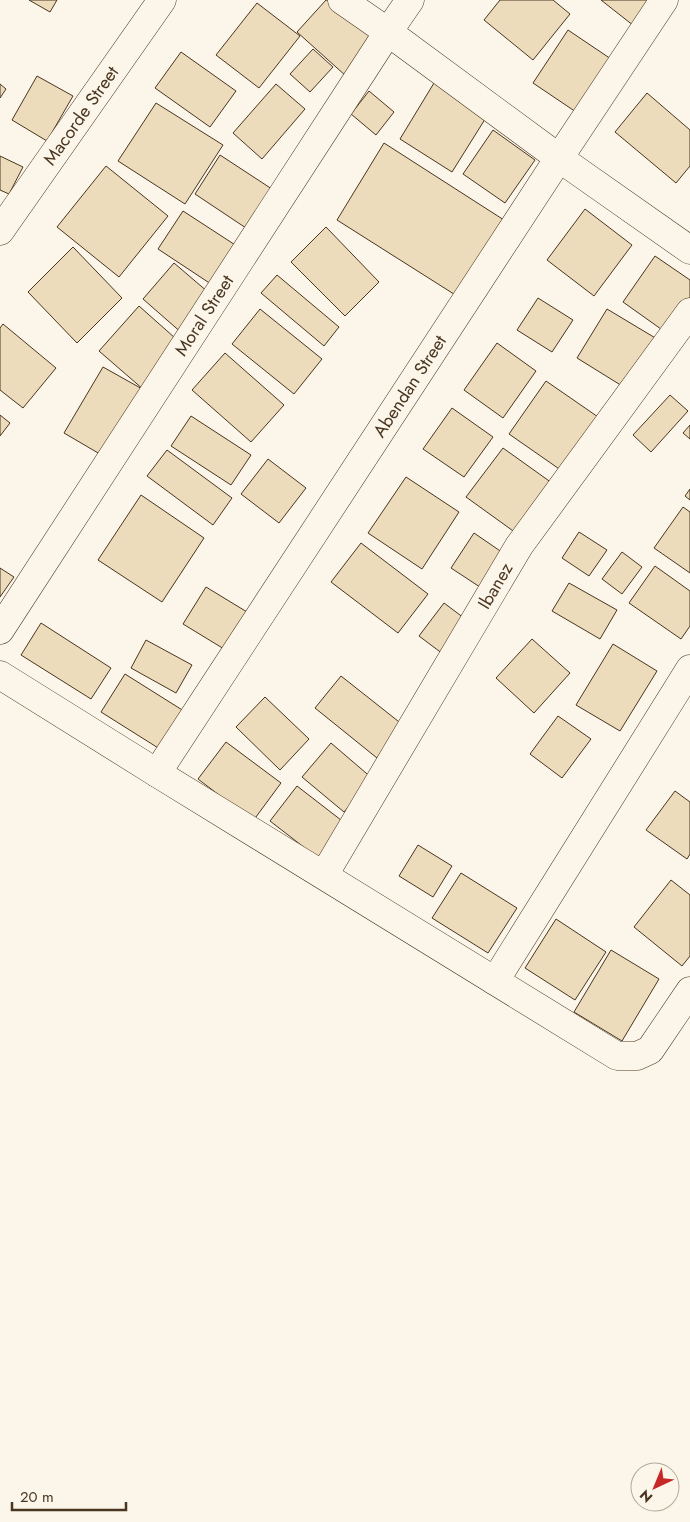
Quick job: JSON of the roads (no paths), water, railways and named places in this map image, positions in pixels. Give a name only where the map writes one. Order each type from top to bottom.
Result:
[{"type":"street","name":"Macorde Street","points":[[0,231],[162,0]]},
{"type":"street","points":[[342,0],[559,158],[690,250]]},
{"type":"street","name":"Moral Street","points":[[0,630],[410,0]]},
{"type":"street","name":"Abendan Street","points":[[157,773],[664,0]]},
{"type":"street","name":"Ibanez","points":[[324,875],[518,546],[690,312]]},
{"type":"street","points":[[495,981],[690,669]]},
{"type":"street","points":[[0,675],[617,1056],[637,1056],[650,1050],[690,991]]}]
